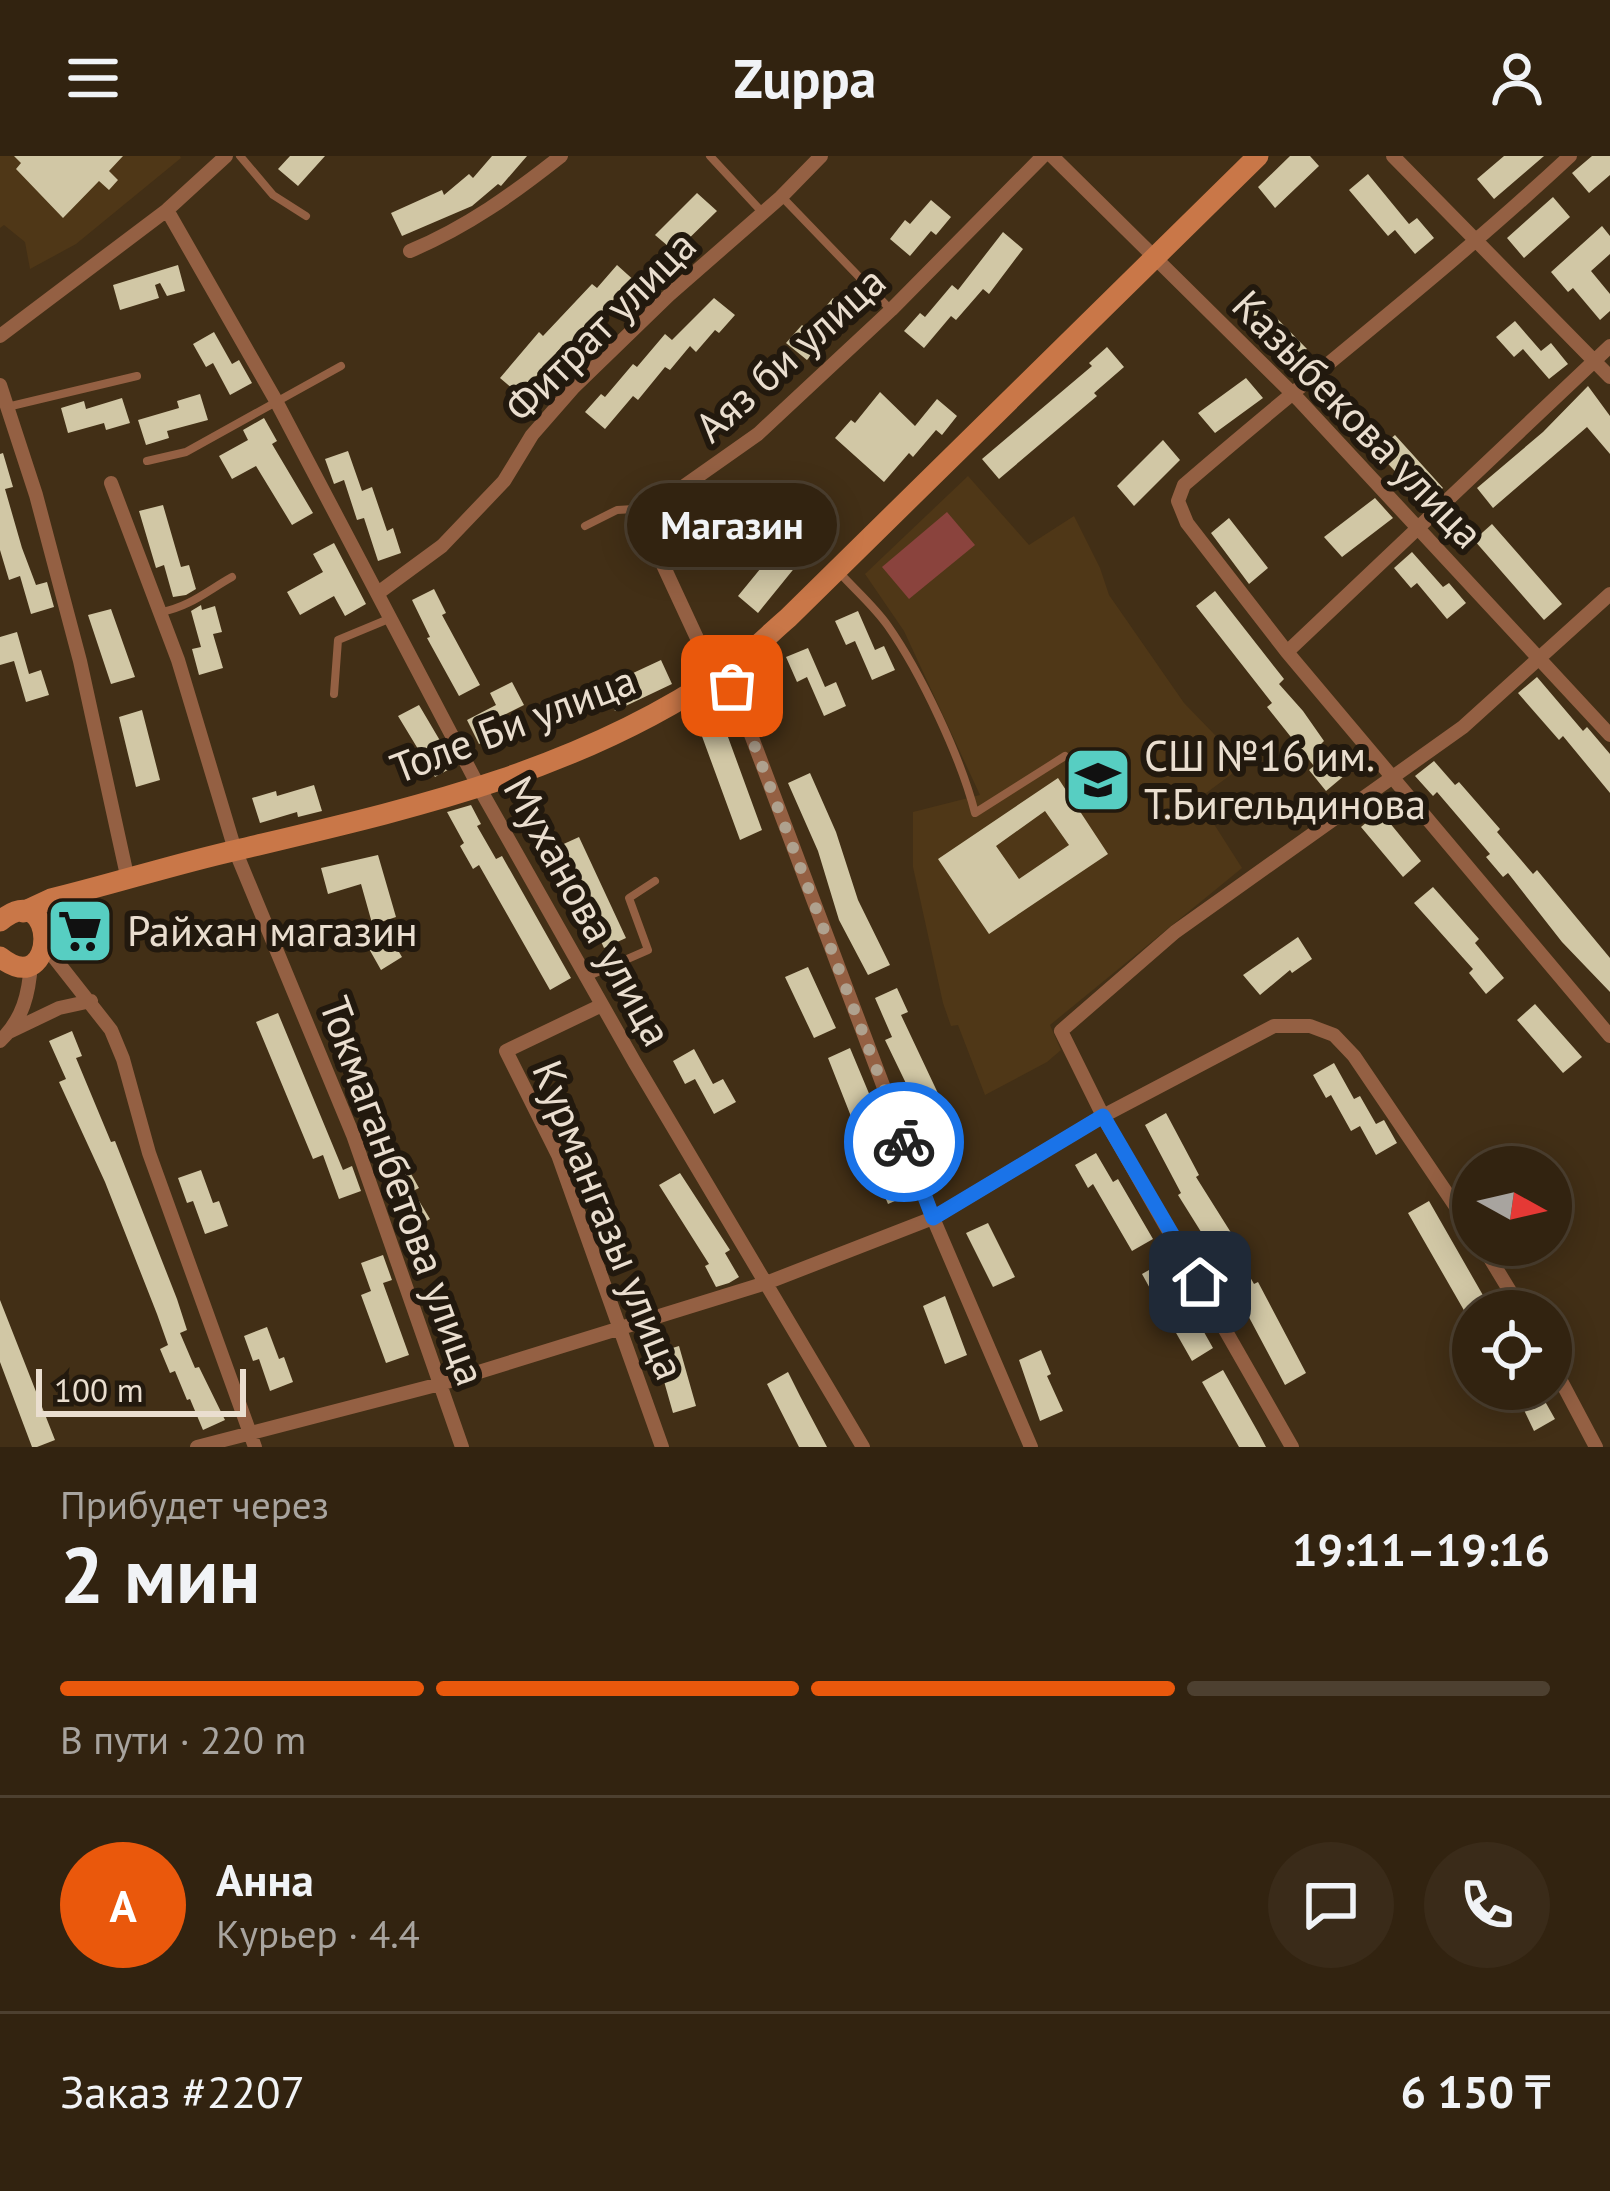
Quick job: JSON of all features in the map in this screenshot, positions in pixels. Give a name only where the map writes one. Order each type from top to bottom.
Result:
[{"type":"street","points":[[198,156],[212,169]]},
{"type":"street","points":[[0,336],[167,210],[226,156]]},
{"type":"street","points":[[410,251],[455,232],[497,206],[561,156]]},
{"type":"street","name":"Фитрат улица","points":[[378,592],[442,547],[504,481],[532,435],[574,387],[821,156]]},
{"type":"street","name":"Казыбекова улица","points":[[1048,156],[1291,392],[1610,735]]},
{"type":"street","name":"Аяз би улица","points":[[653,508],[758,434],[1048,156]]},
{"type":"street","name":"Толе Би улица","points":[[0,920],[51,899],[235,850],[366,822],[480,789],[615,736],[721,674],[837,570],[1258,156]]},
{"type":"street","points":[[1393,156],[1610,377]]},
{"type":"street","points":[[1570,156],[1475,242],[1184,485],[1178,501],[1186,524],[1287,652],[1610,1036]]},
{"type":"street","name":"Муханова улица","points":[[167,210],[275,401],[480,789],[863,1447]]},
{"type":"street","points":[[1287,652],[1610,346]]},
{"type":"street","points":[[0,386],[36,495],[80,662],[128,880]]},
{"type":"street","name":"Токмаганбетова улица","points":[[111,483],[160,613],[235,850],[353,1135],[462,1447]]},
{"type":"street","points":[[653,508],[644,524],[721,674],[933,1218],[1030,1447]]},
{"type":"street","points":[[1292,1447],[1103,1116],[1061,1031],[1174,932],[1463,727],[1610,594]]},
{"type":"street","points":[[5,1036],[26,998],[38,955],[42,924],[23,912]]},
{"type":"street","points":[[0,957],[16,965],[38,955]]},
{"type":"street","points":[[38,955],[91,1001],[111,1030],[149,1153],[255,1447]]},
{"type":"street","points":[[5,1036],[59,1008],[91,1001]]},
{"type":"street","name":"Курмангазы улица","points":[[602,1005],[506,1051],[558,1155],[662,1447]]},
{"type":"street","points":[[196,1447],[440,1384],[766,1283],[933,1218],[1103,1116],[1274,1026],[1310,1026],[1334,1035],[1354,1056],[1452,1201]]},
{"type":"street","points":[[1572,1402],[1596,1447]]},
{"type":"lane","points":[[240,156],[273,195],[306,216]]},
{"type":"lane","points":[[710,156],[763,213]]},
{"type":"lane","points":[[782,197],[891,310]]},
{"type":"lane","points":[[146,460],[186,452],[340,366]]},
{"type":"lane","points":[[7,407],[137,376]]},
{"type":"lane","points":[[584,526],[617,510],[653,508]]},
{"type":"lane","points":[[837,570],[887,625],[944,732],[975,813],[1065,756]]},
{"type":"lane","points":[[160,613],[188,607],[202,593],[232,577]]},
{"type":"lane","points":[[334,694],[338,640],[392,618]]},
{"type":"lane","points":[[586,977],[648,950],[629,898],[655,881]]},
{"type":"shaded area","points":[[0,156],[181,158],[76,244],[30,269],[25,242],[4,225],[0,228]]},
{"type":"shaded area","name":"СШ №16 им. Т.Бигельдинова","points":[[968,476],[1029,545],[1074,516],[1109,595],[1184,703],[1244,765],[1198,799],[1242,868],[1050,1025],[1061,1050],[985,1095],[958,1025],[951,1026],[943,1003],[913,867],[913,812],[980,795],[904,631],[865,574]]},
{"type":"shaded area","points":[[947,512],[975,545],[909,599],[882,567]]},
{"type":"building","points":[[14,156],[123,156],[109,171],[118,180],[109,190],[99,181],[63,218],[16,169],[21,163]]},
{"type":"building","points":[[290,156],[325,156],[298,186],[278,169]]},
{"type":"building","points":[[492,156],[527,156],[501,186],[472,206],[402,236],[391,213],[442,190],[444,195],[469,174],[473,178]]},
{"type":"building","points":[[1290,156],[1310,156],[1319,166],[1275,208],[1258,187]]},
{"type":"building","points":[[1504,156],[1544,156],[1494,199],[1477,179]]},
{"type":"building","points":[[1592,156],[1610,156],[1610,175],[1589,193],[1572,173]]},
{"type":"building","points":[[1368,174],[1409,224],[1417,218],[1434,238],[1415,254],[1395,230],[1388,236],[1349,190]]},
{"type":"building","points":[[697,193],[717,211],[675,252],[655,235]]},
{"type":"building","points":[[1553,197],[1570,217],[1524,258],[1507,238]]},
{"type":"building","points":[[931,200],[951,217],[936,235],[931,231],[910,256],[890,239]]},
{"type":"building","points":[[1602,226],[1610,236],[1610,254],[1591,271],[1610,294],[1610,311],[1600,320],[1573,288],[1568,292],[1551,272]]},
{"type":"building","points":[[1003,232],[1023,249],[989,294],[983,289],[924,348],[904,331],[920,313],[925,317],[952,285],[958,290]]},
{"type":"building","points":[[178,265],[185,291],[167,296],[160,283],[155,285],[159,298],[120,310],[113,285]]},
{"type":"building","points":[[617,265],[637,283],[621,301],[616,297],[567,348],[563,345],[520,395],[500,378],[539,332],[543,336]]},
{"type":"building","points":[[714,298],[735,315],[719,333],[715,330],[696,352],[690,346],[670,370],[665,367],[605,429],[585,412],[633,364],[637,367],[665,334],[672,340]]},
{"type":"building","points":[[833,298],[853,315],[837,333],[833,329],[807,360],[786,343],[802,325],[807,329]]},
{"type":"building","points":[[1258,299],[1307,349],[1288,365],[1239,314]]},
{"type":"building","points":[[1515,321],[1541,351],[1551,343],[1568,364],[1549,379],[1523,349],[1514,357],[1496,337]]},
{"type":"building","points":[[214,332],[232,364],[239,360],[252,383],[230,395],[213,363],[206,367],[193,344]]},
{"type":"building","points":[[1107,347],[1124,367],[999,479],[982,459],[1092,366],[1089,363]]},
{"type":"building","points":[[1246,378],[1263,398],[1215,433],[1198,413]]},
{"type":"building","points":[[1588,386],[1610,416],[1610,454],[1587,427],[1493,508],[1477,488]]},
{"type":"building","points":[[880,392],[915,426],[937,399],[957,416],[942,435],[936,430],[913,457],[909,453],[884,482],[835,438],[851,420],[855,423]]},
{"type":"building","points":[[200,394],[208,420],[167,431],[169,438],[146,445],[138,420],[179,408],[177,401]]},
{"type":"building","points":[[122,398],[130,423],[106,430],[104,423],[68,433],[61,408],[84,401],[86,409]]},
{"type":"building","points":[[264,418],[277,441],[272,444],[313,513],[292,525],[256,466],[232,479],[219,456],[248,440],[243,430]]},
{"type":"building","points":[[1395,435],[1443,488],[1425,503],[1376,451]]},
{"type":"building","points":[[1163,440],[1180,460],[1134,506],[1117,486]]},
{"type":"building","points":[[348,451],[362,491],[372,487],[387,531],[393,528],[401,553],[378,561],[364,518],[357,520],[344,480],[334,484],[325,459]]},
{"type":"building","points":[[3,453],[13,487],[5,489],[22,548],[36,585],[47,582],[54,607],[31,614],[20,576],[9,580],[0,550]]},
{"type":"building","points":[[727,483],[747,500],[741,507],[769,531],[760,541],[779,557],[806,524],[826,542],[811,560],[805,555],[758,613],[738,596],[769,558],[765,560],[733,532],[739,525],[712,501]]},
{"type":"building","points":[[1375,498],[1393,518],[1342,557],[1324,537]]},
{"type":"building","points":[[163,505],[181,567],[189,565],[196,589],[186,595],[173,597],[164,565],[156,568],[139,511]]},
{"type":"building","points":[[1229,518],[1268,568],[1249,584],[1211,533]]},
{"type":"building","points":[[1492,524],[1562,604],[1544,620],[1474,540]]},
{"type":"building","points":[[334,543],[366,604],[345,616],[334,596],[300,615],[287,592],[323,572],[313,554]]},
{"type":"building","points":[[1412,552],[1443,587],[1449,583],[1466,603],[1447,619],[1417,583],[1411,588],[1394,568]]},
{"type":"building","points":[[434,589],[446,613],[442,615],[480,685],[459,696],[412,600]]},
{"type":"building","points":[[1215,591],[1284,679],[1279,684],[1345,775],[1326,791],[1309,770],[1314,766],[1267,707],[1272,703],[1196,606]]},
{"type":"building","points":[[201,605],[202,610],[215,606],[222,632],[213,634],[223,668],[199,675],[192,649],[201,647],[191,611]]},
{"type":"building","points":[[111,609],[135,677],[111,684],[88,615]]},
{"type":"building","points":[[858,611],[875,650],[884,646],[895,670],[872,680],[855,641],[846,645],[835,621]]},
{"type":"building","points":[[17,632],[29,674],[41,670],[49,695],[26,702],[14,661],[0,665],[0,637]]},
{"type":"building","points":[[808,648],[825,687],[836,682],[846,706],[824,716],[807,677],[797,682],[786,657]]},
{"type":"building","points":[[661,660],[672,684],[615,711],[603,687]]},
{"type":"building","points":[[1537,677],[1583,731],[1587,727],[1610,754],[1610,793],[1563,736],[1559,740],[1518,693]]},
{"type":"building","points":[[512,682],[524,705],[494,720],[500,733],[479,744],[467,720],[496,705],[490,693]]},
{"type":"building","points":[[713,696],[762,830],[740,840],[692,709]]},
{"type":"building","points":[[419,705],[455,766],[435,777],[398,716]]},
{"type":"building","points":[[142,710],[160,780],[136,787],[119,717]]},
{"type":"building","points":[[1434,761],[1455,785],[1459,782],[1533,874],[1537,870],[1610,958],[1610,992],[1562,942],[1508,873],[1503,877],[1486,857],[1490,854],[1437,792],[1433,796],[1415,776]]},
{"type":"building","points":[[810,773],[858,900],[890,965],[868,975],[839,920],[818,851],[788,783]]},
{"type":"building","points":[[1058,778],[1108,854],[989,934],[938,859]],"holes":[[[1045,811],[1069,845],[1019,879],[996,846]]]},
{"type":"building","points":[[314,785],[322,811],[298,817],[297,812],[260,823],[252,798]]},
{"type":"building","points":[[471,805],[496,859],[502,856],[571,978],[550,990],[479,865],[473,869],[460,846],[464,843],[447,812]]},
{"type":"building","points":[[1380,811],[1421,861],[1403,877],[1361,827]]},
{"type":"building","points":[[579,837],[626,938],[604,948],[557,847]]},
{"type":"building","points":[[378,855],[396,917],[381,922],[402,957],[381,970],[368,947],[377,941],[361,884],[328,894],[321,868]]},
{"type":"building","points":[[1433,887],[1479,939],[1475,943],[1504,978],[1486,994],[1469,973],[1473,969],[1414,903]]},
{"type":"building","points":[[1298,937],[1312,959],[1260,995],[1243,975]]},
{"type":"building","points":[[808,967],[836,1028],[814,1038],[785,977]]},
{"type":"building","points":[[897,988],[908,1012],[901,1015],[952,1123],[930,1133],[885,1040],[892,1037],[875,998]]},
{"type":"building","points":[[1535,1004],[1582,1057],[1563,1073],[1517,1020]]},
{"type":"building","points":[[278,1013],[343,1170],[352,1166],[361,1191],[339,1199],[323,1155],[313,1159],[256,1022]]},
{"type":"building","points":[[72,1031],[82,1056],[76,1058],[111,1142],[115,1141],[177,1299],[187,1330],[180,1333],[225,1420],[203,1430],[160,1349],[168,1345],[157,1314],[59,1082],[66,1079],[49,1041]]},
{"type":"building","points":[[850,1048],[911,1194],[888,1204],[828,1058]]},
{"type":"building","points":[[694,1049],[713,1084],[723,1079],[736,1102],[714,1114],[695,1079],[685,1084],[673,1061]]},
{"type":"building","points":[[1334,1063],[1354,1099],[1360,1096],[1376,1124],[1384,1120],[1397,1143],[1376,1155],[1360,1126],[1351,1131],[1331,1095],[1326,1098],[1313,1075]]},
{"type":"building","points":[[1166,1113],[1196,1177],[1235,1239],[1230,1242],[1254,1284],[1258,1282],[1306,1373],[1285,1385],[1235,1291],[1231,1293],[1218,1270],[1223,1267],[1178,1195],[1145,1125]]},
{"type":"building","points":[[1096,1153],[1113,1182],[1118,1179],[1153,1239],[1132,1251],[1093,1184],[1088,1188],[1075,1165]]},
{"type":"building","points":[[406,1165],[419,1188],[413,1191],[430,1219],[409,1231],[385,1177]]},
{"type":"building","points":[[201,1170],[228,1226],[205,1234],[178,1178]]},
{"type":"building","points":[[680,1173],[730,1250],[725,1253],[739,1277],[729,1283],[716,1287],[705,1266],[709,1264],[659,1185]]},
{"type":"building","points":[[1429,1201],[1452,1241],[1452,1266],[1466,1266],[1480,1290],[1452,1290],[1408,1213]]},
{"type":"building","points":[[988,1223],[1015,1277],[993,1287],[966,1233]]},
{"type":"building","points":[[383,1255],[392,1280],[383,1283],[409,1355],[386,1363],[361,1295],[371,1291],[361,1263]]},
{"type":"building","points":[[1163,1262],[1176,1285],[1171,1288],[1194,1329],[1200,1325],[1213,1348],[1192,1361],[1171,1324],[1165,1327],[1142,1274]]},
{"type":"building","points":[[945,1296],[967,1355],[945,1364],[923,1306]]},
{"type":"building","points":[[0,1300],[55,1440],[37,1447],[32,1447],[0,1362]]},
{"type":"building","points":[[267,1327],[293,1382],[270,1391],[259,1359],[253,1361],[244,1336]]},
{"type":"building","points":[[679,1346],[696,1406],[673,1413],[656,1353]]},
{"type":"building","points":[[1041,1350],[1063,1411],[1040,1421],[1019,1360]]},
{"type":"building","points":[[1223,1370],[1266,1447],[1239,1447],[1202,1382]]},
{"type":"building","points":[[788,1372],[827,1447],[799,1447],[767,1384]]},
{"type":"building","points":[[1524,1410],[1550,1410],[1555,1419],[1534,1431]]},
{"type":"way so far","points":[[732,686],[904,1142]]},
{"type":"place","name":"Магазин","points":[[732,686]]},
{"type":"place","name":"СШ №16 им. Т.Бигельдинова","points":[[1098,780]]},
{"type":"place","name":"Райхан магазин","points":[[80,931]]},
{"type":"route","points":[[904,1142],[933,1218],[1103,1116],[1200,1282]]}]
